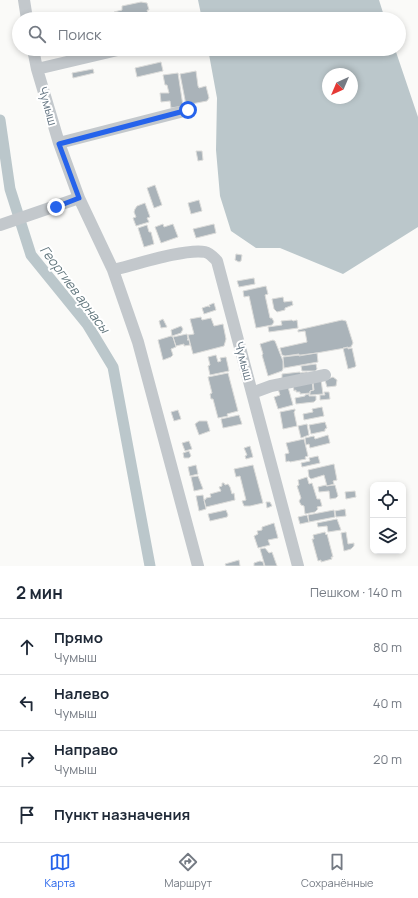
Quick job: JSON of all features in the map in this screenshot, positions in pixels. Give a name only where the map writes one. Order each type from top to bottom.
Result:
[{"type":"street","points":[[24,0],[26,12]]},
{"type":"street","name":"Чумыш","points":[[34,56],[59,144],[79,198],[113,270],[138,342],[198,566]]},
{"type":"street","points":[[37,69],[92,56]]},
{"type":"street","points":[[59,144],[188,110]]},
{"type":"street","points":[[0,225],[79,198]]},
{"type":"street","name":"Чумыш","points":[[113,270],[194,251],[210,254],[217,261],[298,566]]},
{"type":"street","points":[[252,392],[271,386],[324,375]]},
{"type":"shaded area","points":[[198,0],[379,0],[383,12],[201,12]]},
{"type":"shaded area","points":[[209,56],[397,56],[418,117],[418,227],[343,274],[280,248],[256,248],[231,231],[220,196],[216,150],[217,98]]},
{"type":"building","points":[[141,2],[147,3],[149,10],[147,10],[148,12],[114,12],[122,10],[122,6]]},
{"type":"building","points":[[161,62],[163,71],[137,77],[135,68]]},
{"type":"building","points":[[93,69],[94,73],[73,78],[72,73]]},
{"type":"building","points":[[196,71],[198,86],[199,88],[206,86],[209,98],[207,101],[186,105],[180,74]]},
{"type":"building","points":[[178,73],[183,106],[171,108],[170,101],[161,102],[160,93],[169,93],[167,85],[165,85],[163,75]]},
{"type":"building","points":[[196,151],[202,151],[203,160],[198,161]]},
{"type":"building","points":[[155,185],[162,205],[154,208],[147,188]]},
{"type":"building","points":[[199,200],[202,211],[191,214],[188,203]]},
{"type":"building","points":[[145,203],[150,217],[147,218],[149,222],[136,226],[133,218],[136,217],[134,212],[135,209],[137,206]]},
{"type":"building","points":[[163,224],[164,227],[173,224],[178,237],[161,243],[155,227]]},
{"type":"building","points":[[214,224],[216,233],[196,238],[193,229]]},
{"type":"building","points":[[147,225],[149,232],[151,232],[154,244],[144,247],[138,228]]},
{"type":"building","points":[[236,254],[242,255],[241,261],[239,262],[235,260]]},
{"type":"building","points":[[254,278],[255,284],[239,287],[237,281]]},
{"type":"building","points":[[266,286],[268,294],[265,295],[270,318],[272,318],[274,322],[272,325],[256,328],[249,296],[244,297],[243,291]]},
{"type":"building","points":[[283,297],[284,302],[292,301],[293,305],[285,308],[285,310],[277,312],[274,309],[272,299]]},
{"type":"building","points":[[214,303],[216,310],[204,314],[202,308],[208,306],[210,307],[209,305]]},
{"type":"building","points":[[201,317],[202,320],[211,318],[214,326],[223,324],[226,339],[224,346],[193,354],[188,335],[194,334],[190,319]]},
{"type":"building","points":[[163,319],[167,327],[161,328],[159,321]]},
{"type":"building","points":[[297,320],[298,328],[269,332],[268,327],[282,325],[281,321]]},
{"type":"building","points":[[342,320],[346,321],[353,343],[351,347],[299,356],[299,354],[282,355],[280,348],[307,342],[305,331],[298,332],[298,330]]},
{"type":"building","points":[[181,326],[183,329],[181,333],[172,336],[171,330]]},
{"type":"building","points":[[187,334],[187,340],[189,340],[190,345],[184,346],[184,344],[176,346],[173,337]]},
{"type":"building","points":[[171,336],[173,337],[176,347],[171,349],[173,355],[171,357],[163,360],[158,340]]},
{"type":"building","points":[[273,340],[275,341],[283,361],[283,369],[282,371],[268,376],[260,344]]},
{"type":"building","points":[[348,347],[348,349],[352,348],[356,366],[348,369],[343,348]]},
{"type":"building","points":[[317,353],[318,362],[284,368],[283,357]]},
{"type":"building","points":[[216,355],[218,362],[221,361],[220,358],[226,357],[229,371],[210,375],[208,357]]},
{"type":"building","points":[[316,364],[317,369],[315,371],[302,371],[301,366]]},
{"type":"building","points":[[307,372],[308,377],[282,381],[282,374]]},
{"type":"building","points":[[228,373],[238,411],[227,414],[228,416],[218,418],[213,399],[211,399],[210,394],[212,393],[208,377]]},
{"type":"building","points":[[333,377],[337,380],[336,386],[327,387],[325,380]]},
{"type":"building","points":[[321,380],[323,394],[310,395],[310,391],[314,390],[313,382]]},
{"type":"building","points":[[312,381],[313,390],[310,391],[310,393],[300,394],[300,392],[296,392],[296,390],[294,391],[293,384]]},
{"type":"building","points":[[288,387],[293,405],[278,409],[274,397],[280,395],[278,389]]},
{"type":"building","points":[[324,392],[329,392],[330,399],[320,400],[320,395],[325,395]]},
{"type":"building","points":[[309,394],[309,396],[316,396],[316,400],[314,402],[296,404],[295,398]]},
{"type":"building","points":[[322,407],[324,416],[304,420],[303,414],[313,412],[312,409]]},
{"type":"building","points":[[295,409],[294,412],[297,426],[283,429],[280,412]]},
{"type":"building","points":[[178,410],[181,419],[174,421],[171,412]]},
{"type":"building","points":[[239,415],[242,424],[223,428],[221,419]]},
{"type":"building","points":[[199,421],[207,421],[210,431],[199,435],[195,424]]},
{"type":"building","points":[[325,422],[327,428],[325,431],[311,434],[309,425]]},
{"type":"building","points":[[307,424],[309,435],[301,438],[298,426]]},
{"type":"building","points":[[328,435],[330,443],[310,448],[309,444],[306,445],[305,438],[314,436],[315,439]]},
{"type":"building","points":[[304,439],[308,456],[305,457],[306,459],[286,462],[285,454],[289,453],[286,443]]},
{"type":"building","points":[[189,441],[192,449],[185,451],[182,443]]},
{"type":"building","points":[[250,446],[253,457],[246,459],[245,456],[247,455],[244,448]]},
{"type":"building","points":[[189,451],[191,456],[189,458],[184,458],[183,453]]},
{"type":"building","points":[[318,456],[320,463],[302,467],[301,463],[310,461],[309,458]]},
{"type":"building","points":[[334,464],[337,480],[333,481],[334,484],[327,486],[324,475],[311,479],[309,477],[308,470]]},
{"type":"building","points":[[196,465],[198,474],[190,476],[188,467]]},
{"type":"building","points":[[253,465],[263,503],[244,506],[242,501],[246,500],[240,476],[236,477],[234,469]]},
{"type":"building","points":[[198,476],[203,489],[194,491],[191,477]]},
{"type":"building","points":[[307,477],[309,484],[312,483],[317,499],[320,499],[322,506],[317,507],[318,509],[315,512],[305,514],[304,506],[301,505],[299,501],[301,498],[297,486],[299,485],[298,480]]},
{"type":"building","points":[[222,483],[225,485],[228,484],[232,494],[234,493],[235,500],[206,507],[204,500],[211,497],[210,494],[221,491],[219,487],[222,486]]},
{"type":"building","points":[[335,485],[338,496],[336,498],[330,499],[329,491],[319,492],[318,487]]},
{"type":"building","points":[[355,491],[356,497],[346,499],[345,492]]},
{"type":"building","points":[[203,495],[206,509],[199,511],[196,496]]},
{"type":"building","points":[[266,502],[270,502],[272,506],[267,508]]},
{"type":"building","points":[[345,509],[346,516],[336,517],[335,511]]},
{"type":"building","points":[[226,510],[228,515],[227,517],[210,521],[208,514]]},
{"type":"building","points":[[334,510],[335,517],[309,522],[308,515]]},
{"type":"building","points":[[307,515],[309,522],[300,524],[298,517]]},
{"type":"building","points":[[337,519],[341,530],[328,532],[327,526],[318,527],[317,523]]},
{"type":"building","points":[[274,523],[278,538],[268,540],[270,545],[258,548],[254,536],[258,534],[257,531],[262,530],[262,527]]},
{"type":"building","points":[[325,532],[326,535],[327,534],[333,557],[331,557],[332,559],[321,562],[321,560],[318,561],[312,539],[314,539],[313,535]]},
{"type":"building","points":[[346,532],[348,544],[354,543],[354,546],[351,549],[344,551],[341,533]]},
{"type":"building","points":[[265,548],[269,553],[272,552],[277,566],[265,566],[260,549]]},
{"type":"building","points":[[239,560],[240,566],[226,566],[225,564]]},
{"type":"building","points":[[260,561],[263,562],[264,566],[254,566],[254,563]]},
{"type":"waterway","name":"Георгиев арнасы","points":[[0,120],[10,189],[31,255],[87,324],[113,367],[150,566]]},
{"type":"route","points":[[56,207],[79,198],[59,144],[188,110]]}]
